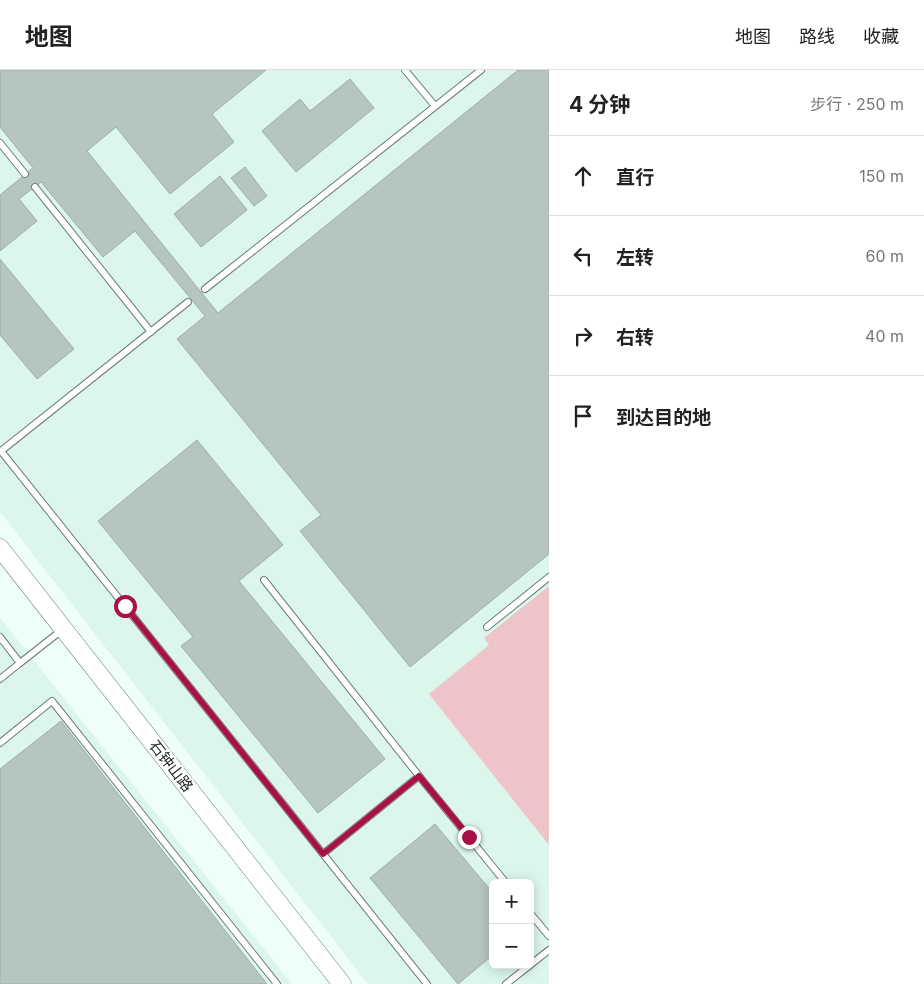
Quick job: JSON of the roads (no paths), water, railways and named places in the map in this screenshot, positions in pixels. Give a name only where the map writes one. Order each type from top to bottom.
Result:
[{"type":"street","name":"石钟山路","points":[[0,548],[342,984]]},
{"type":"lane","points":[[405,70],[435,106]]},
{"type":"lane","points":[[205,289],[481,70]]},
{"type":"lane","points":[[0,142],[25,174]]},
{"type":"lane","points":[[35,187],[151,332]]},
{"type":"lane","points":[[188,302],[1,450],[427,984]]},
{"type":"lane","points":[[487,627],[549,577]]},
{"type":"lane","points":[[264,580],[503,879]]},
{"type":"lane","points":[[0,679],[63,629]]},
{"type":"lane","points":[[0,638],[20,663]]},
{"type":"lane","points":[[0,743],[52,701],[277,984]]},
{"type":"lane","points":[[323,854],[419,776]]},
{"type":"lane","points":[[534,918],[549,936]]},
{"type":"lane","points":[[534,962],[549,950]]},
{"type":"lane","points":[[506,984],[525,969]]}]
